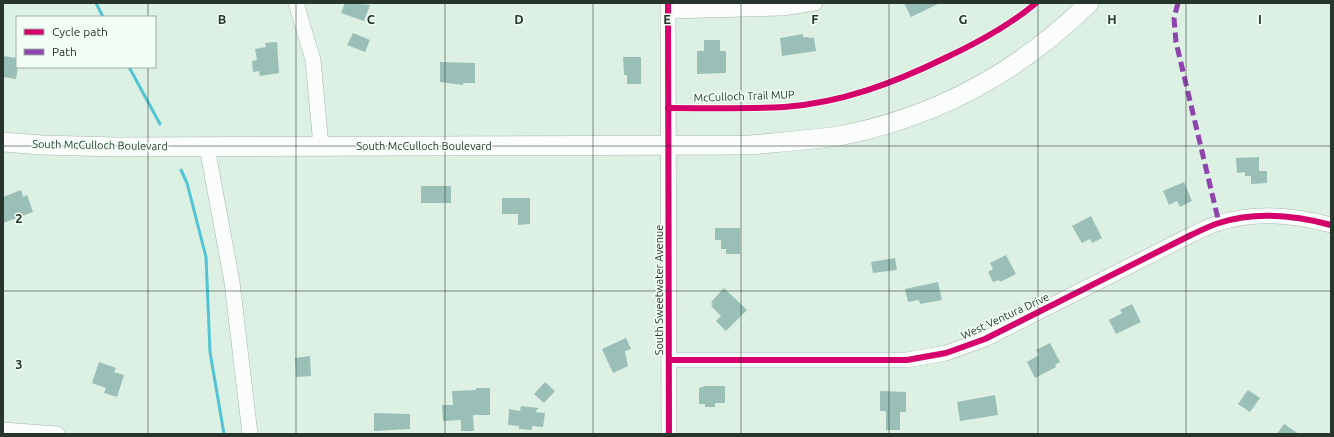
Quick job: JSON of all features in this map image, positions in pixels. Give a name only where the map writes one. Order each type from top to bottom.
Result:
[{"type":"main road","name":"South McCulloch Boulevard","points":[[3,142],[42,146],[93,147],[750,145],[798,141],[844,134],[899,121],[942,104],[984,83],[1028,56],[1069,23],[1089,3]]},
{"type":"street","points":[[296,3],[313,60],[322,146]]},
{"type":"street","points":[[668,7],[782,8],[815,3]]},
{"type":"street","name":"South Sweetwater Avenue","points":[[668,7],[669,434]]},
{"type":"street","points":[[207,146],[232,282],[250,434]]},
{"type":"street","name":"West Ventura Drive","points":[[669,360],[907,360],[946,354],[985,339],[1191,235],[1219,223],[1251,217],[1280,215],[1305,218],[1331,225]]},
{"type":"street","points":[[3,430],[57,434]]},
{"type":"building","points":[[345,3],[370,5],[364,21],[341,13]]},
{"type":"building","points":[[904,3],[940,3],[911,17]]},
{"type":"building","points":[[353,33],[370,40],[365,52],[347,45]]},
{"type":"building","points":[[803,34],[803,37],[814,38],[816,51],[782,56],[780,38]]},
{"type":"building","points":[[704,40],[720,40],[720,51],[726,51],[726,73],[697,74],[697,51],[704,51]]},
{"type":"building","points":[[277,42],[279,73],[260,76],[259,71],[253,72],[252,61],[257,60],[255,49],[266,47],[265,43]]},
{"type":"building","points":[[3,56],[16,58],[16,68],[18,68],[16,79],[3,77]]},
{"type":"building","points":[[623,57],[641,57],[641,84],[627,84],[627,75],[624,75]]},
{"type":"building","points":[[440,62],[475,63],[475,83],[463,83],[463,85],[440,82]]},
{"type":"building","points":[[1259,157],[1259,171],[1267,171],[1267,183],[1251,184],[1251,176],[1245,176],[1245,172],[1237,173],[1236,158]]},
{"type":"building","points":[[1184,182],[1192,201],[1180,207],[1177,201],[1169,205],[1163,191]]},
{"type":"building","points":[[421,186],[451,186],[451,203],[421,203]]},
{"type":"building","points":[[21,190],[23,197],[27,195],[33,212],[3,223],[3,197]]},
{"type":"building","points":[[502,198],[530,198],[530,224],[518,225],[518,214],[502,214]]},
{"type":"building","points":[[1091,216],[1102,238],[1092,243],[1090,239],[1082,243],[1072,226]]},
{"type":"building","points":[[715,228],[740,228],[740,254],[726,254],[726,249],[721,249],[721,240],[715,240]]},
{"type":"building","points":[[1006,255],[1016,274],[1000,282],[999,280],[993,282],[988,272],[993,269],[990,263]]},
{"type":"building","points":[[895,258],[897,270],[873,273],[871,262]]},
{"type":"building","points":[[938,282],[942,300],[920,304],[919,300],[908,302],[905,289]]},
{"type":"building","points":[[724,288],[747,310],[726,331],[716,321],[721,316],[711,306],[713,304],[711,302]]},
{"type":"building","points":[[1132,304],[1141,322],[1116,334],[1109,320],[1122,313],[1120,310]]},
{"type":"building","points":[[626,338],[631,349],[625,351],[628,366],[613,373],[602,349]]},
{"type":"building","points":[[1050,343],[1060,362],[1055,365],[1056,367],[1035,378],[1027,362],[1039,355],[1036,350]]},
{"type":"building","points":[[310,356],[311,376],[296,377],[295,358]]},
{"type":"building","points":[[99,362],[116,368],[114,372],[124,375],[117,397],[104,393],[106,388],[92,383]]},
{"type":"building","points":[[545,382],[555,391],[544,403],[534,394]]},
{"type":"building","points":[[705,386],[725,386],[725,403],[715,403],[715,407],[705,407],[705,404],[699,404],[699,388]]},
{"type":"building","points":[[476,388],[490,388],[490,415],[473,415],[474,431],[461,431],[461,420],[443,421],[442,405],[453,405],[452,391],[476,390]]},
{"type":"building","points":[[1248,390],[1260,398],[1250,412],[1238,404]]},
{"type":"building","points":[[880,391],[906,392],[906,412],[900,412],[900,430],[886,430],[886,411],[880,411]]},
{"type":"building","points":[[995,395],[998,415],[960,421],[957,402]]},
{"type":"building","points":[[521,406],[539,408],[535,412],[545,413],[543,427],[532,426],[532,430],[519,429],[519,426],[508,425],[509,409],[520,411]]},
{"type":"building","points":[[374,413],[410,414],[410,429],[374,431]]},
{"type":"building","points":[[1284,424],[1299,434],[1277,434]]},
{"type":"waterway","points":[[96,3],[102,16]]},
{"type":"waterway","points":[[130,68],[160,124]]},
{"type":"waterway","points":[[181,170],[187,183],[206,257],[210,352],[224,434]]},
{"type":"marked path","points":[[1178,3],[1174,18],[1176,42],[1219,223]]},
{"type":"cycle path","points":[[668,3],[669,434]]},
{"type":"cycle path","name":"McCulloch Trail MUP","points":[[668,108],[784,107],[805,105],[847,96],[906,76],[957,52],[1004,27],[1036,3]]},
{"type":"cycle path","points":[[669,360],[907,360],[946,353],[985,339],[1215,224],[1247,217],[1275,216],[1303,219],[1331,225]]}]
